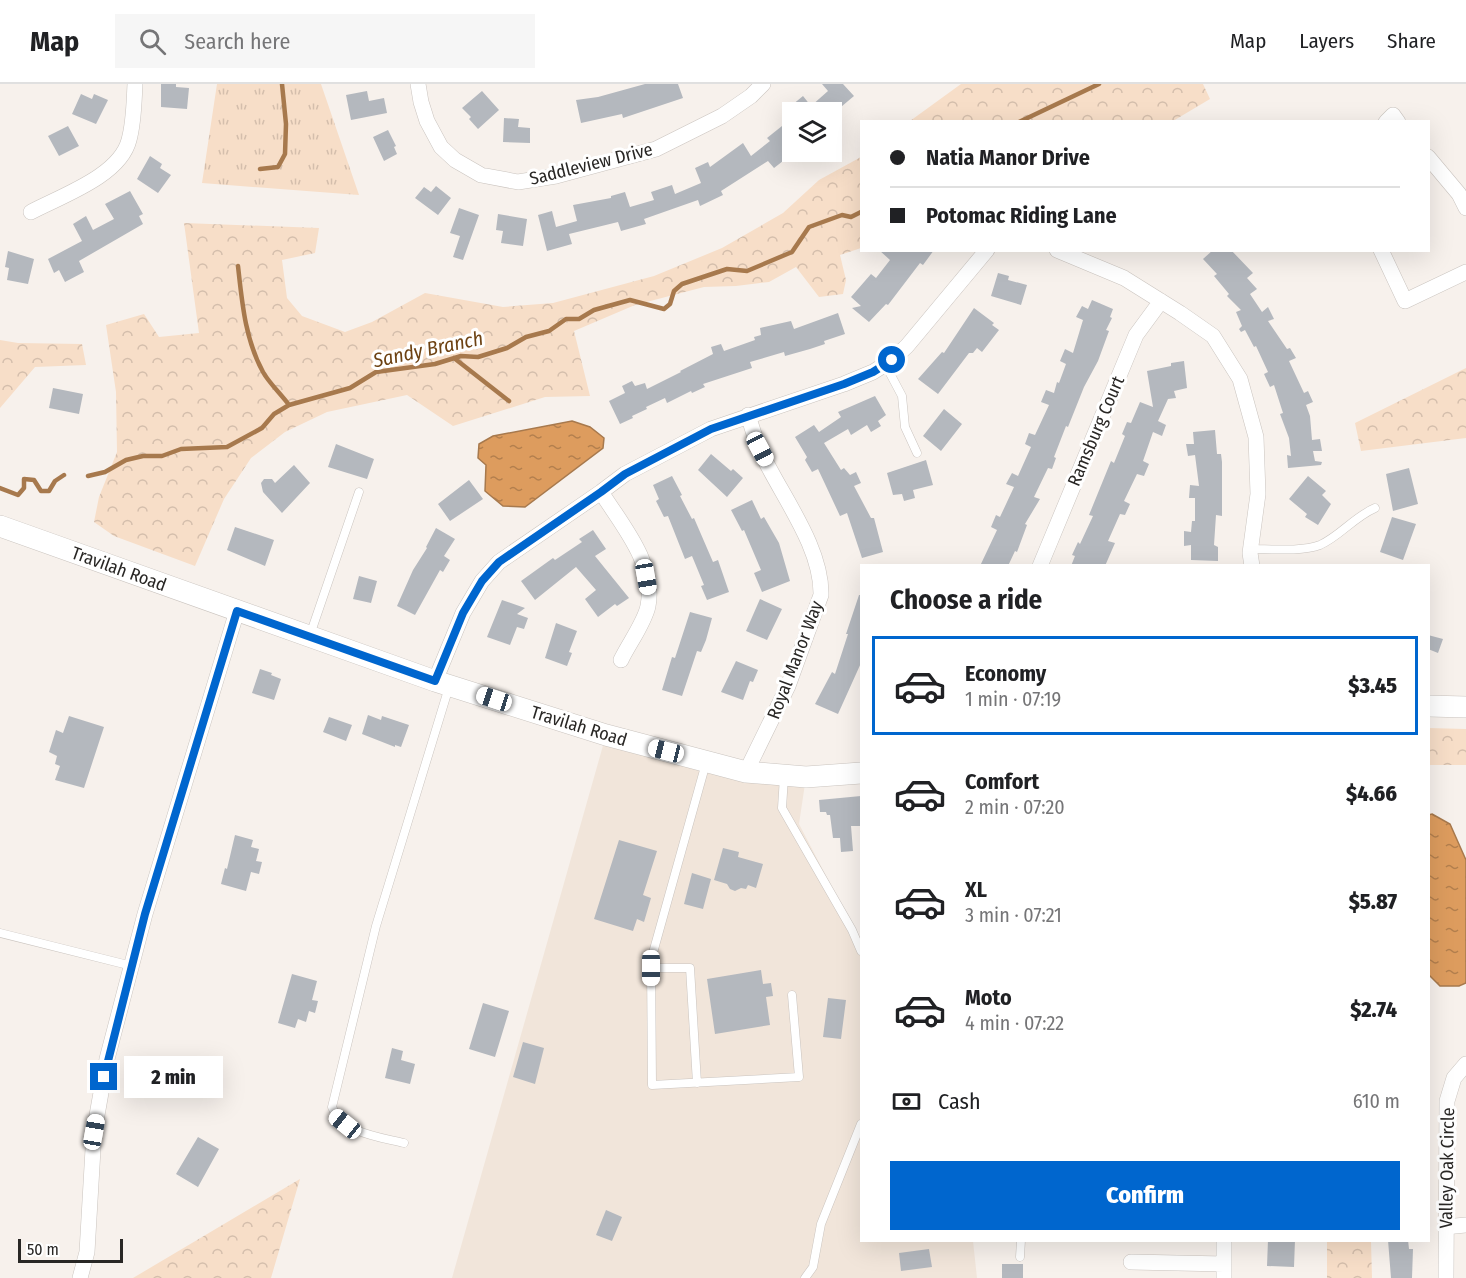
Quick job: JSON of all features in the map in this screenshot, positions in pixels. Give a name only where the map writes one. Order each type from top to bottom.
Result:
[{"type":"main road","name":"Travilah Road","points":[[0,526],[442,683],[606,735],[746,772],[806,777],[860,773]]},
{"type":"main road","points":[[1430,706],[1466,707]]},
{"type":"street","points":[[31,212],[102,176],[123,154],[129,140],[135,84]]},
{"type":"street","name":"Saddleview Drive","points":[[418,84],[427,121],[441,147],[455,160],[481,174],[518,182],[556,176],[656,149],[722,116],[751,96],[763,84]]},
{"type":"street","points":[[1430,159],[1464,197]]},
{"type":"street","points":[[442,683],[463,613],[482,581],[499,562],[634,469],[711,429],[873,372],[907,346],[985,252]]},
{"type":"street","points":[[1062,252],[1124,278],[1213,336],[1240,379],[1256,437],[1258,494],[1250,549],[1251,564]]},
{"type":"street","points":[[1382,252],[1405,301],[1466,272]]},
{"type":"street","name":"Ramsburg Court","points":[[1041,564],[1136,335],[1161,301]]},
{"type":"street","name":"Royal Manor Way","points":[[746,772],[788,686],[821,595],[821,580],[805,532],[760,449],[748,415]]},
{"type":"street","points":[[601,492],[643,561],[649,592],[648,608],[621,660]]},
{"type":"street","points":[[81,1278],[87,1252],[94,1132],[107,1059],[132,966],[237,611]]},
{"type":"street","name":"Valley Oak Circle","points":[[1446,1278],[1447,1101],[1454,1078],[1466,1064]]},
{"type":"street","points":[[1445,1227],[1466,1226]]},
{"type":"street","points":[[1131,1262],[1224,1271],[1224,1242]]},
{"type":"lane","points":[[885,364],[902,396],[905,427],[917,453]]},
{"type":"lane","points":[[310,637],[359,492]]},
{"type":"lane","points":[[1250,549],[1308,548],[1319,545],[1328,541],[1359,516],[1375,508]]},
{"type":"lane","points":[[404,1143],[361,1132],[335,1116],[332,1107],[376,926],[442,683]]},
{"type":"lane","points":[[706,761],[651,960],[652,1085],[799,1077],[792,995]]},
{"type":"lane","points":[[784,775],[782,808],[852,930],[860,949]]},
{"type":"lane","points":[[0,933],[132,966]]},
{"type":"lane","points":[[651,968],[690,968],[697,1083]]},
{"type":"lane","points":[[805,1278],[813,1268],[821,1224],[860,1126]]},
{"type":"lane","points":[[1020,1257],[1021,1242]]},
{"type":"shaded area","points":[[606,735],[806,777],[799,824],[860,941],[860,1242],[973,1242],[977,1278],[452,1278]]},
{"type":"green space","points":[[217,84],[321,84],[359,195],[202,183]]},
{"type":"green space","points":[[961,84],[1203,84],[1210,99],[1175,120],[911,120]]},
{"type":"green space","points":[[860,158],[860,248],[840,255],[846,280],[843,294],[819,297],[796,267],[769,282],[704,287],[635,305],[574,331],[590,396],[545,397],[453,426],[407,395],[327,412],[285,432],[251,458],[224,499],[195,566],[114,536],[94,522],[99,497],[117,452],[116,392],[106,325],[144,314],[159,337],[199,333],[184,223],[319,228],[315,253],[282,260],[287,298],[302,316],[345,332],[372,322],[425,293],[503,307],[553,303],[654,276],[722,248],[783,213],[819,180]]},
{"type":"green space","points":[[0,340],[18,343],[82,344],[86,365],[35,367],[0,408]]},
{"type":"green space","points":[[1466,368],[1466,438],[1361,451],[1355,423]]},
{"type":"green space","points":[[1430,728],[1466,729],[1466,765],[1430,765]]},
{"type":"green space","points":[[300,1179],[271,1278],[133,1278]]},
{"type":"green space","points":[[1327,1242],[1371,1242],[1372,1278],[1327,1278]]},
{"type":"water","points":[[572,421],[590,427],[604,438],[603,448],[525,507],[503,506],[485,491],[486,465],[478,458],[479,444],[493,436]]},
{"type":"water","points":[[1430,814],[1450,824],[1466,860],[1466,983],[1459,986],[1440,986],[1430,976]]},
{"type":"building","points":[[161,84],[176,84],[176,87],[189,88],[187,109],[161,107]]},
{"type":"building","points":[[645,84],[678,84],[683,98],[623,118],[622,114],[581,123],[576,100],[598,97]]},
{"type":"building","points":[[822,84],[843,84],[854,96],[842,106],[842,102],[816,102],[828,91]]},
{"type":"building","points":[[367,91],[369,101],[384,98],[387,113],[351,120],[346,95]]},
{"type":"building","points":[[482,91],[499,110],[478,129],[462,108]]},
{"type":"building","points":[[81,94],[92,99],[94,94],[108,100],[96,124],[72,114]]},
{"type":"building","points":[[803,96],[808,102],[796,102]]},
{"type":"building","points":[[504,118],[519,119],[518,127],[530,128],[530,143],[503,142]]},
{"type":"building","points":[[68,126],[79,146],[59,156],[48,136]]},
{"type":"building","points":[[782,126],[782,162],[774,168],[768,161],[721,191],[723,195],[700,206],[698,200],[644,219],[646,224],[621,231],[618,222],[569,234],[572,244],[547,251],[538,215],[552,211],[556,227],[577,221],[573,205],[611,198],[611,196],[625,192],[630,207],[654,200],[651,192],[672,185],[675,194],[701,183],[695,168],[708,162],[710,167],[743,143],[751,156],[770,141],[767,138]]},
{"type":"building","points":[[388,130],[396,146],[394,147],[397,154],[384,161],[373,137]]},
{"type":"building","points":[[150,156],[162,164],[160,168],[171,175],[158,193],[137,179]]},
{"type":"building","points":[[436,186],[451,198],[438,215],[415,198],[424,187],[431,192]]},
{"type":"building","points":[[130,191],[143,214],[139,216],[143,224],[79,261],[84,272],[65,282],[59,270],[54,273],[48,259],[82,241],[73,224],[86,216],[93,230],[114,219],[105,204]]},
{"type":"building","points":[[459,208],[479,215],[463,260],[453,257],[460,236],[450,233]]},
{"type":"building","points":[[498,214],[527,219],[523,246],[501,243],[503,231],[496,230]]},
{"type":"building","points":[[8,251],[34,259],[28,284],[7,280],[9,268],[5,267]]},
{"type":"building","points":[[881,252],[933,252],[923,265],[920,263],[888,305],[886,304],[869,322],[852,308],[861,306],[851,297],[871,274],[876,278],[890,260]]},
{"type":"building","points":[[1211,252],[1233,252],[1253,273],[1247,278],[1257,289],[1250,294],[1262,312],[1268,307],[1274,319],[1268,321],[1296,358],[1289,361],[1304,393],[1308,391],[1313,402],[1306,405],[1310,416],[1312,440],[1320,439],[1322,451],[1313,451],[1315,461],[1322,462],[1321,465],[1288,468],[1287,455],[1291,456],[1289,438],[1280,414],[1283,413],[1274,385],[1270,387],[1264,374],[1268,372],[1256,346],[1254,347],[1245,330],[1241,332],[1239,329],[1242,326],[1236,312],[1241,310],[1227,296],[1229,294],[1214,276],[1217,274],[1203,259]]},
{"type":"building","points":[[998,273],[1009,276],[1008,280],[1027,285],[1021,305],[991,296]]},
{"type":"building","points":[[1092,300],[1113,309],[1110,317],[1112,318],[1106,330],[1109,331],[1098,361],[1084,387],[1068,427],[1066,426],[1054,457],[1056,458],[1052,469],[1048,468],[1034,497],[1040,499],[1025,524],[1027,525],[1017,552],[1015,551],[1009,564],[981,564],[997,530],[991,527],[996,515],[1000,517],[1014,487],[1006,484],[1012,473],[1018,476],[1031,447],[1025,444],[1029,433],[1035,435],[1049,405],[1041,402],[1046,390],[1054,393],[1057,382],[1059,383],[1066,364],[1060,361],[1065,349],[1073,353],[1083,320],[1076,317],[1082,306],[1088,309]]},
{"type":"building","points":[[974,308],[994,323],[992,325],[999,330],[982,352],[977,348],[973,353],[969,353],[938,394],[918,379],[942,352],[944,353]]},
{"type":"building","points":[[838,313],[845,334],[824,341],[825,344],[810,349],[785,356],[784,352],[750,362],[752,368],[703,384],[705,387],[667,403],[665,398],[620,424],[609,401],[625,393],[622,386],[632,381],[635,386],[645,383],[647,389],[681,372],[713,354],[711,347],[721,344],[724,351],[755,340],[754,337],[761,335],[760,328],[791,321],[794,329]]},
{"type":"building","points":[[1184,361],[1187,388],[1174,391],[1176,398],[1168,399],[1158,421],[1166,425],[1162,436],[1153,432],[1143,461],[1149,464],[1144,476],[1137,474],[1124,501],[1130,504],[1125,515],[1120,514],[1108,541],[1115,543],[1106,564],[1072,564],[1075,556],[1072,555],[1078,542],[1080,544],[1093,516],[1089,515],[1111,461],[1114,463],[1125,436],[1122,434],[1127,422],[1131,423],[1140,402],[1153,407],[1147,371],[1171,366],[1171,363]]},
{"type":"building","points":[[53,388],[83,394],[79,414],[49,408]]},
{"type":"building","points":[[875,396],[886,415],[878,421],[881,426],[871,432],[867,425],[851,435],[848,429],[824,443],[841,470],[844,468],[850,475],[856,472],[861,483],[854,486],[871,518],[874,518],[883,552],[862,558],[847,513],[840,516],[818,469],[812,472],[805,460],[807,457],[795,437],[814,425],[819,432],[841,417],[838,412]]},
{"type":"building","points":[[944,409],[962,424],[941,451],[923,436]]},
{"type":"building","points":[[1215,430],[1217,454],[1221,454],[1222,462],[1222,516],[1216,515],[1214,545],[1218,547],[1218,561],[1191,560],[1191,545],[1184,546],[1184,531],[1191,532],[1192,521],[1195,521],[1195,498],[1189,498],[1190,485],[1199,486],[1195,455],[1188,456],[1186,444],[1194,444],[1193,432]]},
{"type":"building","points":[[336,444],[374,459],[367,479],[328,467]]},
{"type":"building","points":[[711,454],[743,478],[727,497],[698,470]]},
{"type":"building","points":[[926,460],[933,485],[913,490],[915,498],[904,501],[902,494],[893,495],[887,473]]},
{"type":"building","points":[[294,465],[310,483],[282,513],[263,492],[261,483],[264,479],[272,479],[275,483]]},
{"type":"building","points":[[1409,468],[1418,504],[1393,511],[1386,474]]},
{"type":"building","points":[[672,476],[713,562],[718,560],[729,592],[707,600],[701,586],[704,585],[692,556],[685,559],[668,516],[664,517],[656,501],[659,499],[653,485]]},
{"type":"building","points":[[1308,476],[1326,491],[1322,495],[1331,504],[1318,525],[1305,517],[1307,514],[1289,499]]},
{"type":"building","points":[[469,480],[483,499],[450,521],[438,504]]},
{"type":"building","points":[[752,500],[761,519],[764,517],[779,543],[790,581],[762,592],[754,573],[761,570],[744,530],[742,531],[731,510]]},
{"type":"building","points":[[1392,517],[1416,524],[1403,560],[1380,552]]},
{"type":"building","points":[[235,527],[274,540],[265,566],[227,550]]},
{"type":"building","points":[[436,528],[455,539],[444,556],[450,560],[443,572],[440,570],[415,615],[397,606]]},
{"type":"building","points":[[593,530],[606,549],[595,556],[629,598],[617,606],[615,604],[598,617],[585,599],[596,590],[576,567],[535,600],[521,581],[553,558],[555,560],[582,542],[579,539]]},
{"type":"building","points":[[359,576],[377,581],[371,603],[353,599]]},
{"type":"building","points":[[860,595],[860,665],[838,714],[815,704],[832,672],[835,674],[848,634],[846,634]]},
{"type":"building","points":[[760,599],[782,609],[767,640],[746,631]]},
{"type":"building","points":[[502,600],[525,608],[517,614],[528,618],[524,629],[517,627],[510,645],[487,637]]},
{"type":"building","points":[[690,612],[712,618],[706,640],[701,652],[697,651],[682,696],[662,690]]},
{"type":"building","points":[[556,623],[577,631],[569,652],[572,653],[567,666],[545,658]]},
{"type":"building","points":[[1430,636],[1443,639],[1438,653],[1430,650]]},
{"type":"building","points":[[736,661],[758,670],[753,682],[750,681],[743,700],[721,692]]},
{"type":"building","points":[[260,669],[281,679],[274,700],[252,693]]},
{"type":"building","points":[[368,715],[381,720],[382,716],[409,725],[401,747],[395,745],[395,747],[362,734]]},
{"type":"building","points":[[69,716],[104,727],[84,788],[55,780],[60,766],[55,764],[57,756],[49,752],[56,730],[63,733]]},
{"type":"building","points":[[329,717],[352,725],[346,741],[323,732]]},
{"type":"building","points":[[860,796],[860,826],[851,826],[853,851],[841,852],[840,838],[833,838],[830,815],[820,812],[819,800]]},
{"type":"building","points":[[235,835],[253,840],[251,847],[259,849],[256,861],[262,862],[259,874],[251,872],[246,891],[221,884]]},
{"type":"building","points":[[619,840],[657,851],[643,895],[651,898],[644,922],[637,919],[633,931],[594,919]]},
{"type":"building","points":[[723,848],[739,852],[738,857],[763,864],[756,888],[748,885],[746,889],[741,888],[735,891],[727,884],[714,880]]},
{"type":"building","points":[[692,873],[711,879],[703,909],[684,904]]},
{"type":"building","points":[[761,970],[763,984],[771,983],[773,996],[766,997],[770,1025],[715,1034],[707,979]]},
{"type":"building","points":[[292,974],[317,981],[312,1000],[318,1001],[315,1013],[309,1011],[306,1022],[298,1019],[295,1028],[278,1023]]},
{"type":"building","points":[[828,998],[846,1000],[841,1039],[823,1037]]},
{"type":"building","points":[[483,1003],[509,1011],[495,1057],[469,1049]]},
{"type":"building","points":[[523,1042],[544,1048],[535,1084],[513,1077]]},
{"type":"building","points":[[392,1048],[403,1051],[401,1060],[415,1064],[410,1084],[385,1078]]},
{"type":"building","points":[[198,1137],[219,1149],[198,1187],[176,1174]]},
{"type":"building","points":[[606,1210],[622,1217],[612,1241],[596,1235]]},
{"type":"building","points":[[1268,1242],[1295,1242],[1294,1267],[1267,1266]]},
{"type":"building","points":[[1388,1242],[1408,1242],[1409,1249],[1413,1249],[1412,1278],[1391,1278]]},
{"type":"building","points":[[929,1249],[932,1267],[901,1271],[899,1253]]},
{"type":"building","points":[[1002,1264],[1023,1264],[1023,1278],[1002,1278]]},
{"type":"waterway","points":[[260,169],[278,167],[285,154],[286,124],[282,84]]},
{"type":"waterway","name":"Sandy Branch","points":[[1023,120],[1099,84]]},
{"type":"waterway","name":"Sandy Branch","points":[[88,476],[105,472],[126,460],[143,456],[162,456],[181,449],[227,447],[262,428],[274,414],[289,405],[350,388],[376,372],[435,364],[461,356],[478,357],[507,348],[526,337],[549,331],[566,319],[579,319],[594,310],[630,300],[664,309],[670,304],[674,291],[682,284],[727,269],[747,271],[792,252],[809,227],[842,215],[851,217],[860,212]]},
{"type":"waterway","points":[[238,266],[245,320],[252,347],[266,376],[289,405]]},
{"type":"waterway","points":[[454,358],[509,401]]},
{"type":"waterway","name":"Sandy Branch","points":[[0,488],[18,495],[24,488],[24,479],[34,480],[41,491],[49,491],[55,481],[64,475]]},
{"type":"route","points":[[104,1077],[145,914],[237,611],[435,681],[463,613],[482,581],[499,562],[625,474],[711,429],[844,384],[873,372],[892,360]]}]
